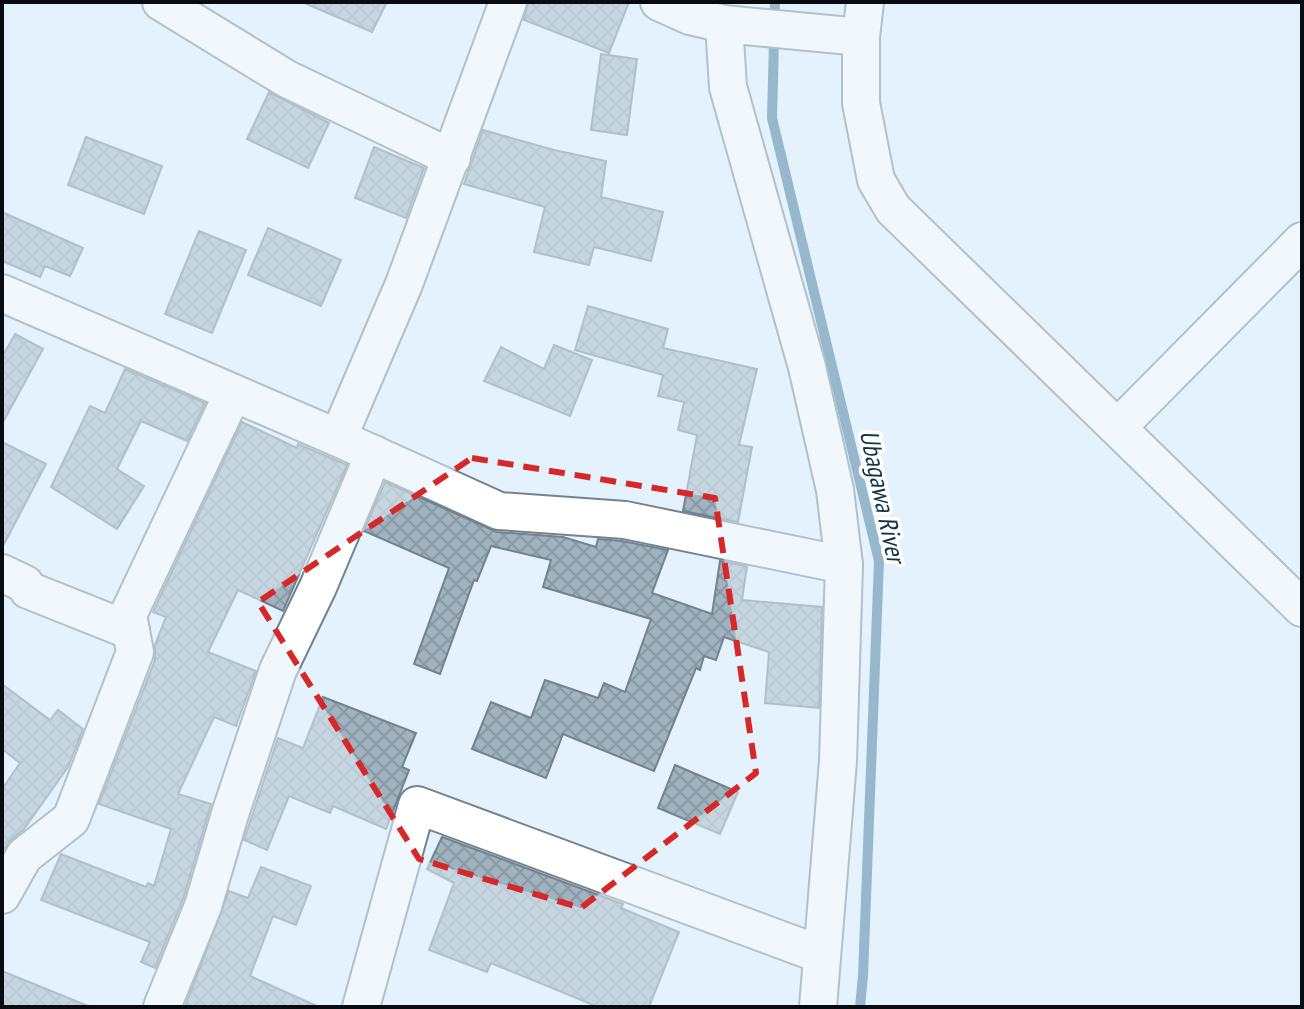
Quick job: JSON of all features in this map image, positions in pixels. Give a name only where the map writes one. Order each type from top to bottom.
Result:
[{"type":"street","points":[[161,2],[287,79],[452,158]]},
{"type":"street","points":[[338,438],[404,284],[508,2]]},
{"type":"street","points":[[659,2],[690,16],[786,30],[863,19],[861,103],[876,180],[893,209],[1302,608]]},
{"type":"street","points":[[731,24],[728,87],[807,367],[835,490],[844,565],[838,761],[818,1007]]},
{"type":"street","points":[[1118,427],[1302,241]]},
{"type":"street","points":[[2,293],[499,511],[625,520],[844,565]]},
{"type":"street","points":[[2,895],[24,856],[71,819],[135,652],[128,615],[233,393]]},
{"type":"street","points":[[162,1007],[203,906],[278,670],[318,587],[374,454]]},
{"type":"street","points":[[2,573],[25,584],[28,590],[131,631]]},
{"type":"street","points":[[361,1007],[417,805],[822,955]]},
{"type":"highlighted area","points":[[472,458],[715,498],[756,773],[581,908],[419,859],[258,602]]},
{"type":"building","points":[[302,2],[387,2],[372,32]]},
{"type":"building","points":[[528,2],[629,2],[609,53],[524,20]]},
{"type":"building","points":[[601,54],[637,59],[627,135],[591,130]]},
{"type":"building","points":[[269,92],[329,123],[308,168],[247,139]]},
{"type":"building","points":[[483,130],[606,161],[601,197],[663,212],[651,261],[594,247],[589,265],[534,252],[545,207],[464,184]]},
{"type":"building","points":[[86,137],[162,166],[144,214],[68,185]]},
{"type":"building","points":[[374,147],[424,168],[406,218],[355,198]]},
{"type":"building","points":[[2,212],[83,248],[70,276],[45,266],[40,277],[2,261]]},
{"type":"building","points":[[268,228],[341,260],[321,306],[248,275]]},
{"type":"building","points":[[199,231],[246,250],[212,333],[165,314]]},
{"type":"building","points":[[588,306],[668,329],[663,348],[757,369],[739,445],[752,447],[738,522],[683,511],[697,435],[678,430],[684,402],[658,396],[663,375],[575,350]]},
{"type":"building","points":[[15,334],[43,349],[2,424],[2,357]]},
{"type":"building","points":[[554,345],[592,360],[570,416],[484,381],[501,347],[544,369]]},
{"type":"building","points":[[125,369],[205,403],[187,441],[141,421],[117,469],[144,486],[117,529],[51,487],[90,406],[105,413]]},
{"type":"building","points":[[242,422],[297,448],[298,444],[347,465],[283,611],[238,590],[208,652],[256,671],[236,726],[214,717],[178,794],[211,804],[183,899],[155,968],[141,962],[150,942],[41,900],[61,854],[146,887],[148,883],[154,886],[171,829],[99,804],[155,660],[155,645],[166,617],[153,612]]},
{"type":"building","points":[[2,442],[46,464],[2,548]]},
{"type":"building","points":[[385,482],[497,532],[563,537],[596,547],[598,539],[668,550],[652,593],[712,614],[720,561],[747,566],[742,600],[822,607],[819,708],[765,703],[769,652],[724,637],[716,660],[704,656],[700,670],[696,668],[654,771],[563,734],[546,778],[472,749],[491,702],[531,718],[545,680],[598,698],[604,683],[625,692],[651,619],[543,587],[551,560],[491,546],[477,581],[474,580],[440,674],[414,664],[449,568],[364,531]]},
{"type":"building","points":[[2,684],[50,720],[58,710],[83,729],[68,767],[24,829],[2,852],[2,789],[20,763],[2,749]]},
{"type":"building","points":[[323,697],[416,733],[402,767],[409,770],[386,829],[333,806],[330,813],[289,796],[267,850],[244,840],[278,738],[303,748]]},
{"type":"building","points":[[675,765],[738,792],[720,834],[658,808]]},
{"type":"building","points":[[442,837],[623,904],[621,908],[679,932],[649,1007],[598,1007],[491,963],[487,972],[429,950],[454,883],[427,869]]},
{"type":"building","points":[[261,867],[311,886],[296,925],[273,916],[250,976],[319,1007],[185,1007],[229,891],[248,898]]},
{"type":"building","points":[[2,971],[88,1006],[88,1007],[2,1007]]},
{"type":"waterway","name":"Ubagawa River","points":[[775,2],[772,118],[879,561],[860,1007]]}]
